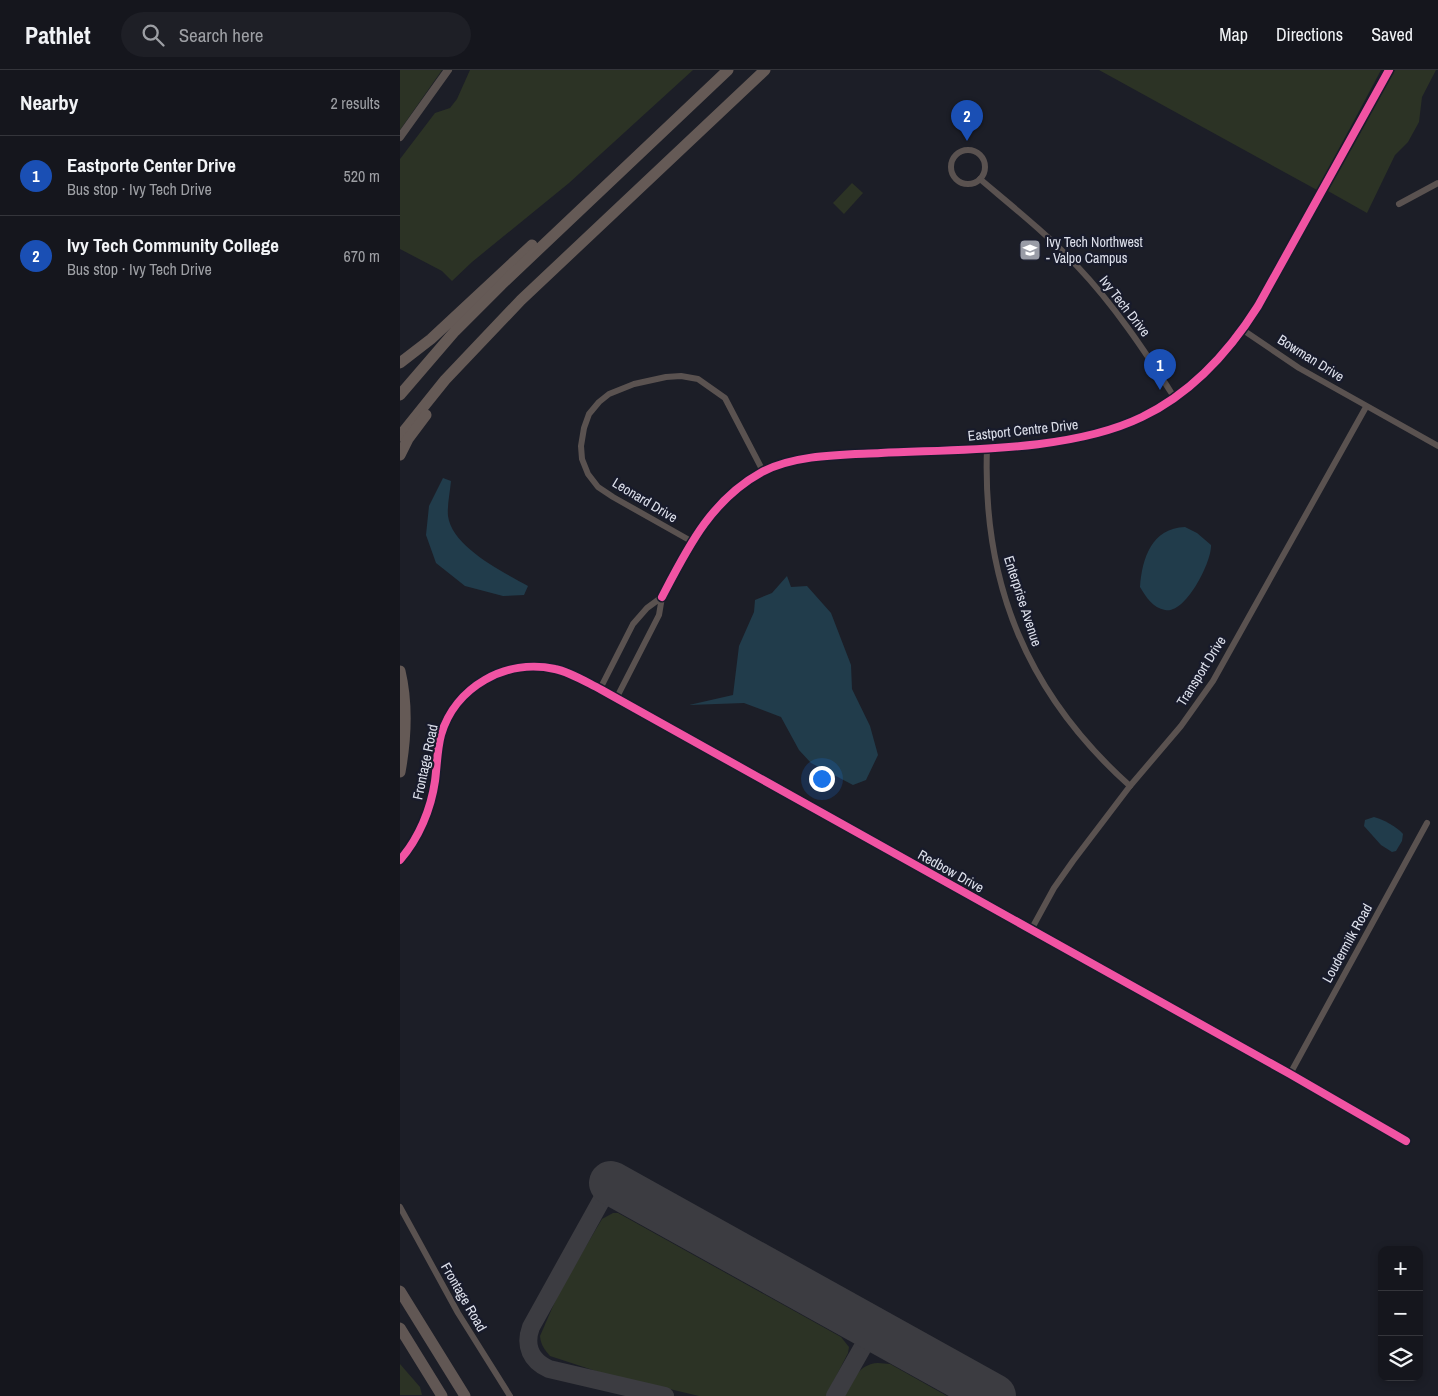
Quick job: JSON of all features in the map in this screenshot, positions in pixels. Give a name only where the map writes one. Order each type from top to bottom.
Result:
[{"type":"highway","points":[[400,395],[455,331],[501,285],[728,70]]},
{"type":"highway","points":[[400,436],[446,380],[521,300],[765,70]]},
{"type":"highway","points":[[400,363],[431,339],[555,224],[583,207]]},
{"type":"highway","points":[[400,455],[408,440],[434,405],[446,380]]},
{"type":"highway","points":[[400,671],[406,708],[405,747],[400,772]]},
{"type":"highway","points":[[400,1291],[460,1394]]},
{"type":"highway","points":[[400,1328],[442,1396]]},
{"type":"street","points":[[400,137],[448,70]]},
{"type":"street","name":"Eastport Centre Drive","points":[[616,699],[659,615],[662,597],[691,541],[723,501],[744,483],[764,471],[788,463],[826,456],[987,448],[1050,442],[1090,435],[1140,418],[1174,397],[1206,372],[1244,330],[1389,70]]},
{"type":"street","points":[[968,150],[974,151],[982,158],[985,169],[980,179],[970,184],[964,183],[955,177],[952,171],[952,162],[958,153],[968,150]]},
{"type":"street","name":"Ivy Tech Drive","points":[[980,179],[1027,219],[1077,266],[1148,355],[1174,397]]},
{"type":"street","points":[[1399,204],[1438,183]]},
{"type":"street","name":"Bowman Drive","points":[[1244,330],[1299,368],[1438,446]]},
{"type":"street","name":"Leonard Drive","points":[[691,541],[613,497],[598,487],[588,474],[582,459],[581,446],[589,414],[599,402],[609,394],[666,377],[681,376],[698,379],[725,398],[764,471]]},
{"type":"street","name":"Transport Drive","points":[[1031,930],[1054,888],[1073,861],[1130,786],[1181,726],[1213,680],[1366,407]]},
{"type":"street","name":"Enterprise Avenue","points":[[987,448],[986,478],[993,548],[999,578],[1023,646],[1044,686],[1072,726],[1092,750],[1130,786]]},
{"type":"street","name":"Eastport Centre Drive","points":[[600,689],[634,624],[647,608],[662,597]]},
{"type":"street","name":"Frontage Road","points":[[400,860],[416,836],[432,798],[441,736],[447,719],[468,692],[484,679],[501,672],[528,667],[556,669],[600,689]]},
{"type":"street","name":"Redbow Drive","points":[[600,689],[1290,1074],[1406,1141]]},
{"type":"street","name":"Loudermilk Road","points":[[1290,1074],[1427,823]]},
{"type":"street","name":"Frontage Road","points":[[400,1207],[458,1313],[510,1396]]},
{"type":"green space","points":[[400,70],[442,70],[400,130]]},
{"type":"green space","points":[[470,70],[693,70],[569,183],[472,262],[452,281],[442,271],[400,249],[400,159],[435,113],[450,108],[457,99]]},
{"type":"green space","points":[[1099,70],[1381,70],[1317,190]]},
{"type":"green space","points":[[1395,70],[1436,70],[1422,97],[1419,122],[1408,142],[1395,155],[1367,213],[1328,191]]},
{"type":"green space","points":[[852,183],[863,193],[844,214],[833,203]]},
{"type":"green space","points":[[613,1213],[618,1213],[841,1337],[849,1347],[848,1353],[826,1396],[699,1396],[602,1373],[550,1356],[543,1347],[540,1336],[560,1290],[602,1219]]},
{"type":"green space","points":[[878,1363],[890,1364],[947,1396],[844,1396],[853,1379],[861,1370],[866,1366]]},
{"type":"green space","points":[[400,1364],[420,1387],[422,1395],[400,1395]]},
{"type":"water","points":[[443,478],[451,481],[448,516],[459,538],[480,557],[528,586],[524,595],[503,596],[465,586],[436,563],[426,535],[429,506]]},
{"type":"water","points":[[1185,527],[1197,533],[1211,545],[1210,553],[1202,574],[1189,596],[1173,609],[1161,609],[1147,598],[1140,587],[1143,566],[1151,546],[1157,539],[1164,533]]},
{"type":"water","points":[[787,576],[791,587],[807,586],[831,613],[851,665],[852,689],[870,726],[878,755],[866,780],[853,785],[811,763],[799,750],[781,717],[744,703],[689,705],[733,695],[739,646],[754,612],[755,600],[772,593]]},
{"type":"water","points":[[1374,817],[1397,828],[1403,834],[1402,841],[1396,851],[1392,852],[1381,845],[1364,826],[1365,820]]},
{"type":"taxiway","points":[[611,1183],[531,1327],[528,1340],[529,1347],[538,1362],[549,1369],[665,1396]]},
{"type":"taxiway","points":[[835,1396],[873,1329]]},
{"type":"runway","points":[[611,1183],[994,1396]]},
{"type":"cycle path","points":[[662,597],[681,560],[715,511],[744,483],[775,466],[820,456],[980,449],[1049,443],[1082,437],[1113,428],[1142,417],[1177,396],[1208,370],[1247,323],[1389,70]]},
{"type":"cycle path","points":[[400,860],[413,842],[423,823],[433,792],[441,735],[448,718],[458,703],[470,690],[501,672],[518,668],[537,667],[561,670],[600,689],[1290,1074],[1406,1141]]},
{"type":"place","name":"Ivy Tech Community College","points":[[967,141]]},
{"type":"place","name":"Ivy Tech Northwest - Valpo Campus","points":[[1030,250]]},
{"type":"place","name":"Eastporte Center Drive","points":[[1160,390]]}]
